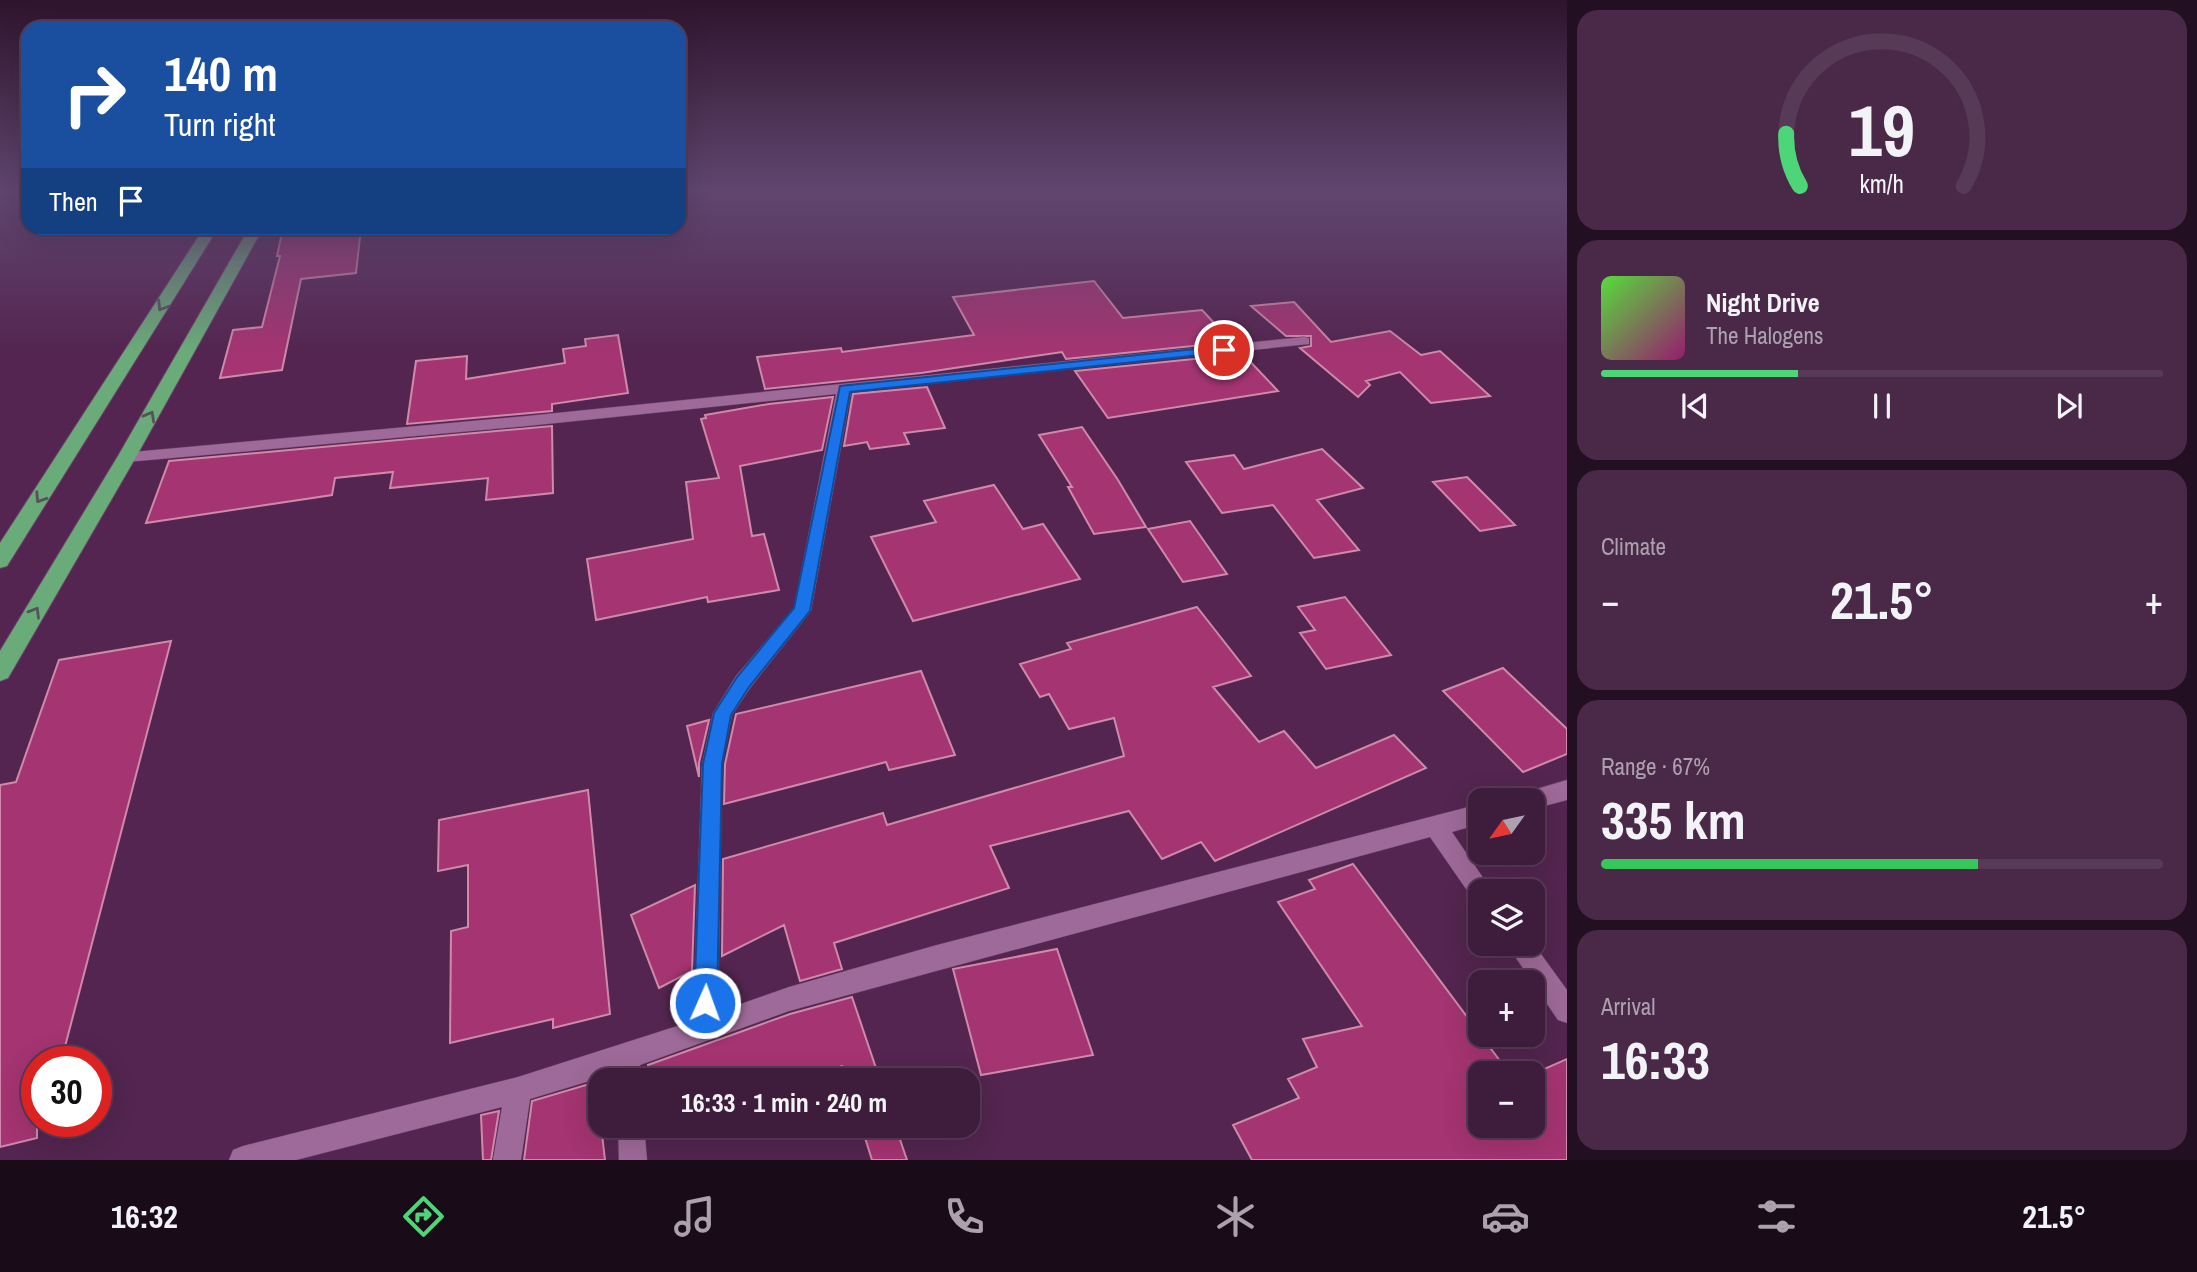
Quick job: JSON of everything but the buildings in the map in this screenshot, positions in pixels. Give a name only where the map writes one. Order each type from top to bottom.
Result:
[{"type":"highway","points":[[0,559],[201,244]]},
{"type":"highway","points":[[0,671],[127,457],[247,244]]},
{"type":"street","points":[[127,457],[844,389],[1304,341]]},
{"type":"street","points":[[705,1030],[712,764],[723,713],[743,682],[802,611],[844,389]]},
{"type":"street","points":[[1545,796],[1567,790]]},
{"type":"street","points":[[628,1068],[705,1030],[789,999],[937,957],[1468,817]]},
{"type":"street","points":[[1435,826],[1473,879]]},
{"type":"street","points":[[1527,956],[1567,1011]]},
{"type":"street","points":[[243,1160],[518,1090],[588,1076]]},
{"type":"street","points":[[507,1160],[518,1090]]},
{"type":"street","points":[[632,1138],[633,1160]]},
{"type":"route","points":[[705,1003],[712,764],[723,713],[743,682],[802,611],[844,389],[1224,350]]}]
